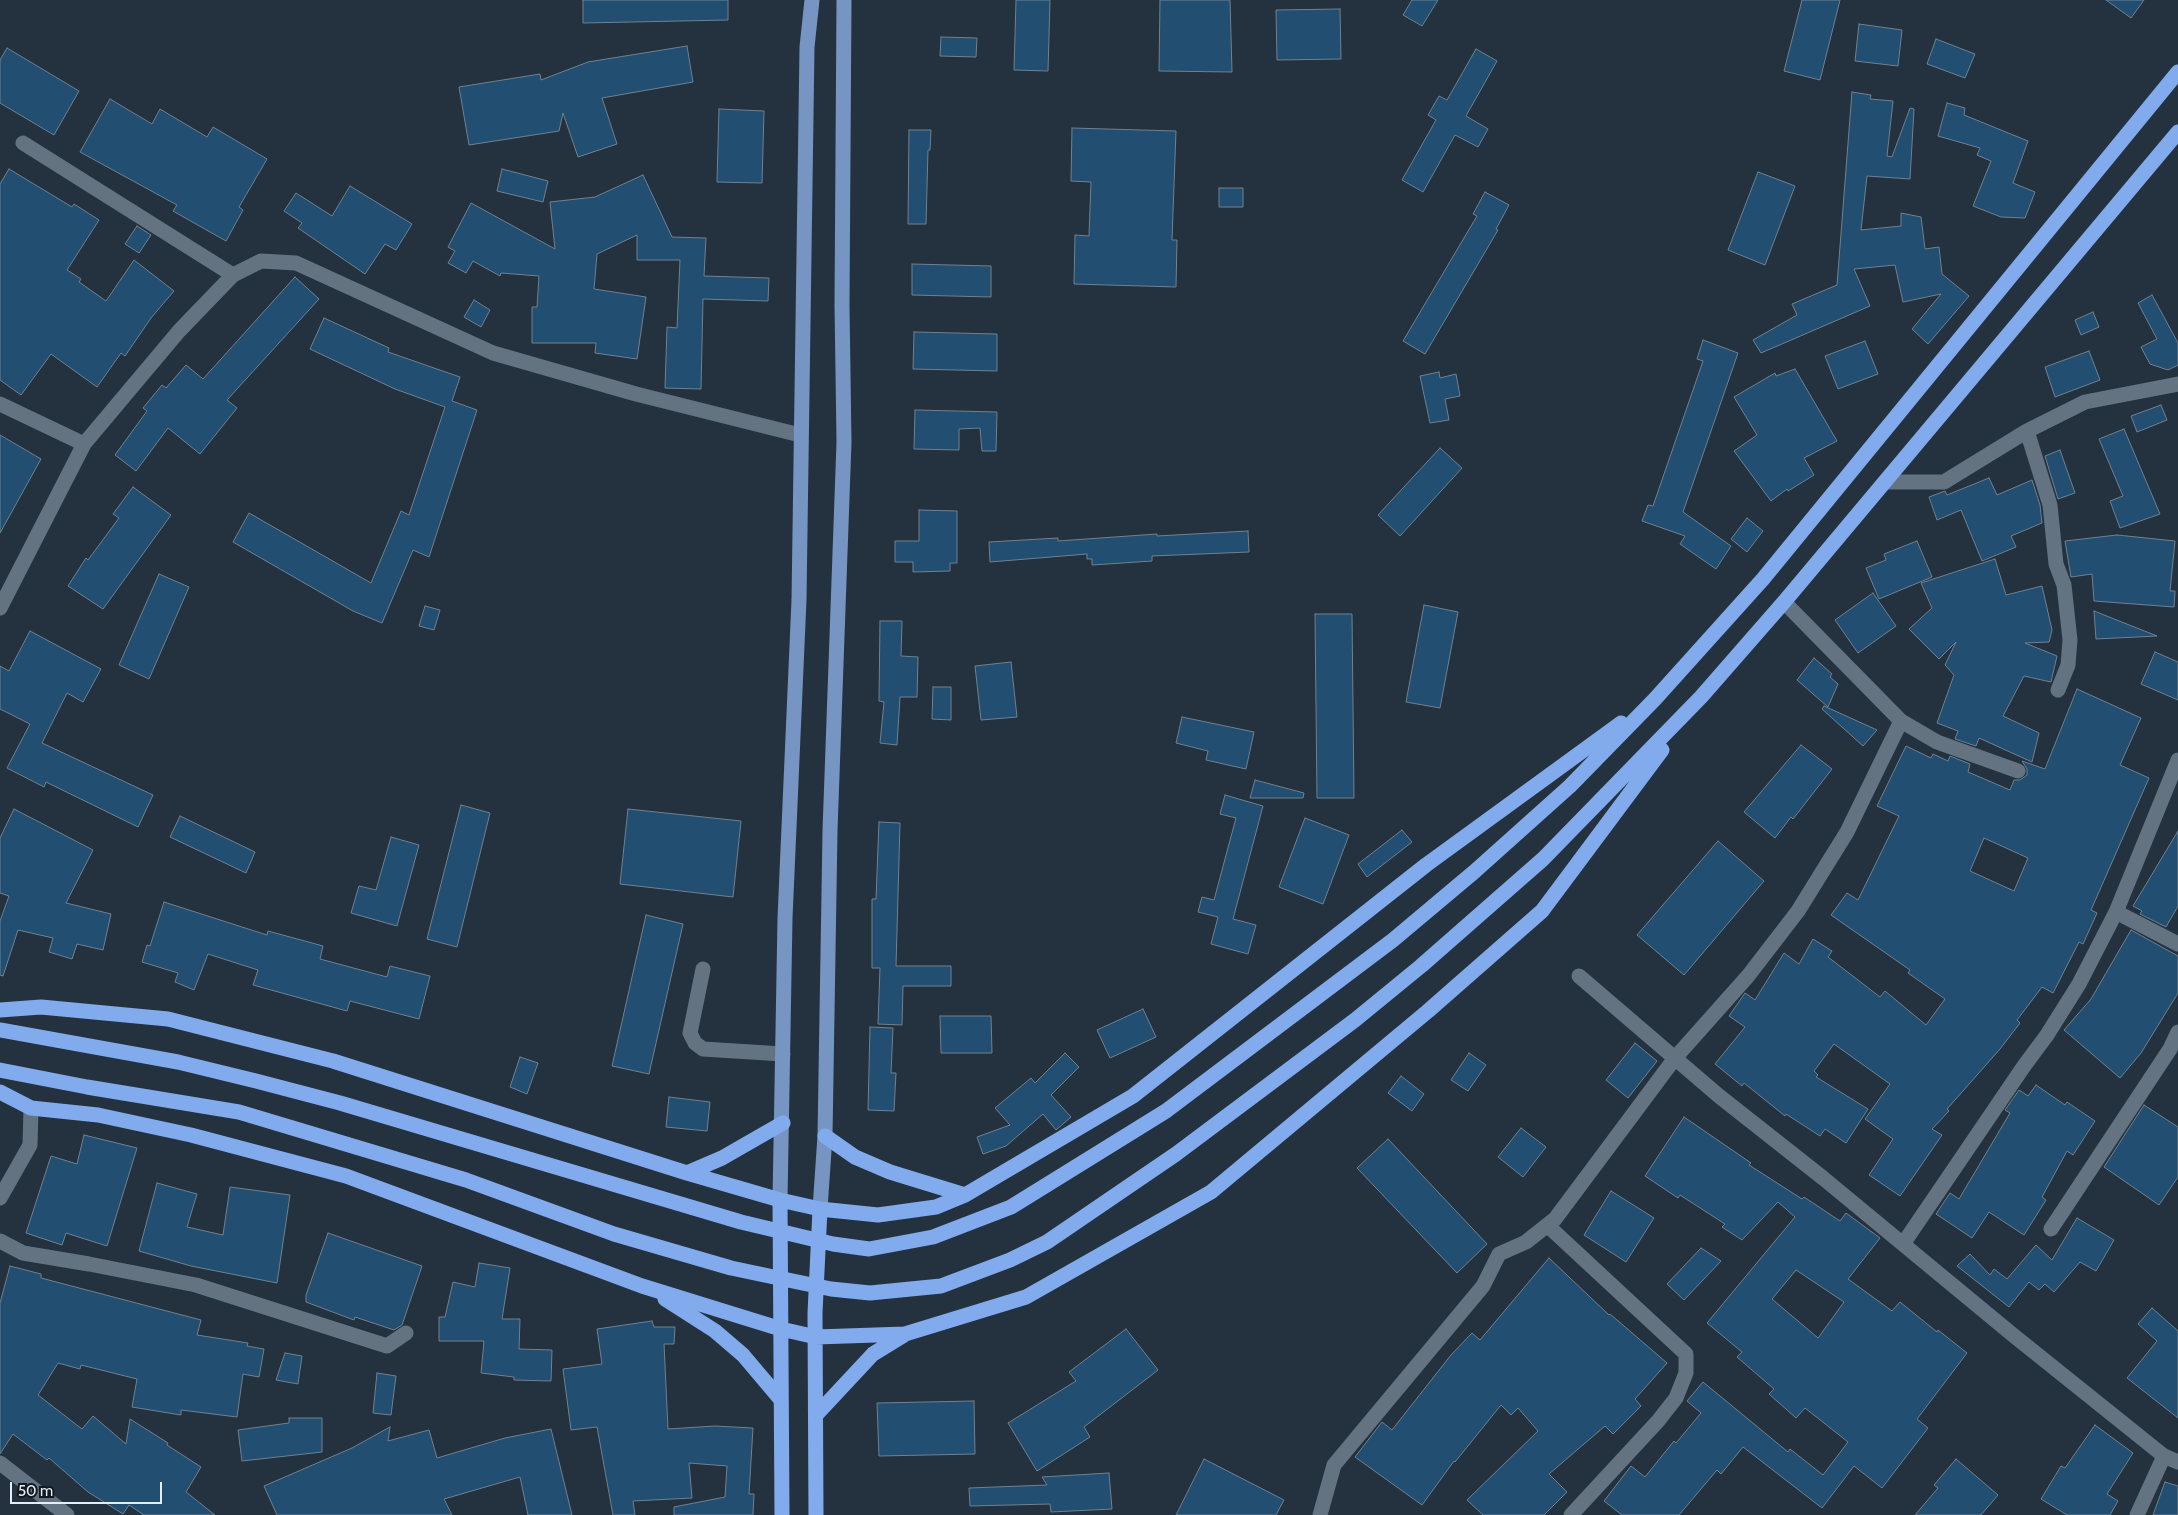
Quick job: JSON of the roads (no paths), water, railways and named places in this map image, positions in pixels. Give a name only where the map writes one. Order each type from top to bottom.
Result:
[{"type":"highway","points":[[0,1030],[188,1064],[340,1103],[741,1222],[832,1244],[869,1248],[933,1237],[1011,1207],[1166,1111],[1392,940],[1474,872],[1570,786],[1655,699],[1763,579],[2178,72]]},
{"type":"highway","points":[[0,1070],[87,1088],[240,1112],[466,1180],[614,1234],[731,1268],[831,1289],[870,1293],[941,1286],[1010,1260],[1046,1242],[1176,1154],[1355,1020],[1421,966],[1543,859],[1702,696],[1887,482],[2178,132]]},
{"type":"highway","points":[[817,1414],[873,1354],[905,1334],[1026,1297],[1210,1192],[1428,1011],[1542,911],[1702,696]]},
{"type":"highway","points":[[0,1010],[41,1007],[168,1019],[333,1061],[686,1173],[780,1200],[820,1209],[878,1215],[936,1207],[965,1195],[1133,1096],[1426,865],[1655,699]]},
{"type":"highway","points":[[0,1092],[31,1108],[98,1115],[182,1132],[346,1176],[642,1286],[781,1329],[816,1337],[905,1334]]},
{"type":"highway","points":[[686,1173],[722,1158],[782,1123]]},
{"type":"highway","points":[[825,1136],[855,1158],[890,1172],[965,1195]]},
{"type":"highway","points":[[780,1200],[782,1515]]},
{"type":"highway","points":[[816,1515],[816,1337],[820,1209]]},
{"type":"highway","points":[[642,1286],[715,1331],[743,1355],[781,1400]]},
{"type":"main road","points":[[780,1200],[785,918],[798,600],[807,47],[812,0]]},
{"type":"main road","points":[[820,1209],[825,1136],[830,832],[844,442],[842,305],[844,0]]},
{"type":"street","points":[[23,143],[233,275]]},
{"type":"street","points":[[0,608],[84,444],[179,331],[233,275],[261,260],[296,263],[494,353],[636,394],[800,435]]},
{"type":"street","points":[[1887,482],[1944,482],[2027,431],[2085,402],[2178,384]]},
{"type":"street","points":[[0,404],[84,444]]},
{"type":"street","points":[[2027,431],[2050,505],[2056,564],[2064,585],[2070,640],[2068,664],[2058,690]]},
{"type":"street","points":[[1784,602],[1901,721],[1937,742],[2018,771]]},
{"type":"street","points":[[1320,1515],[1334,1465],[1482,1286],[1499,1254],[1526,1242],[1555,1220],[1675,1058],[1748,976],[1798,911],[1847,832],[1901,721]]},
{"type":"street","points":[[1903,1244],[2047,1035],[2079,984],[2116,912],[2178,760]]},
{"type":"street","points":[[2116,912],[2178,944]]},
{"type":"street","points":[[703,969],[690,1033],[695,1042],[703,1049],[783,1054]]},
{"type":"street","points":[[1579,976],[1719,1096],[2171,1459],[2137,1515]]},
{"type":"street","points":[[2051,1229],[2170,1049],[2178,1032]]},
{"type":"street","points":[[0,1198],[30,1145],[31,1108]]},
{"type":"street","points":[[1547,1225],[1686,1354],[1686,1373],[1676,1398],[1658,1421],[1571,1515]]},
{"type":"street","points":[[0,1241],[23,1253],[196,1285],[387,1346],[406,1333]]},
{"type":"street","points":[[0,1463],[67,1515]]}]
